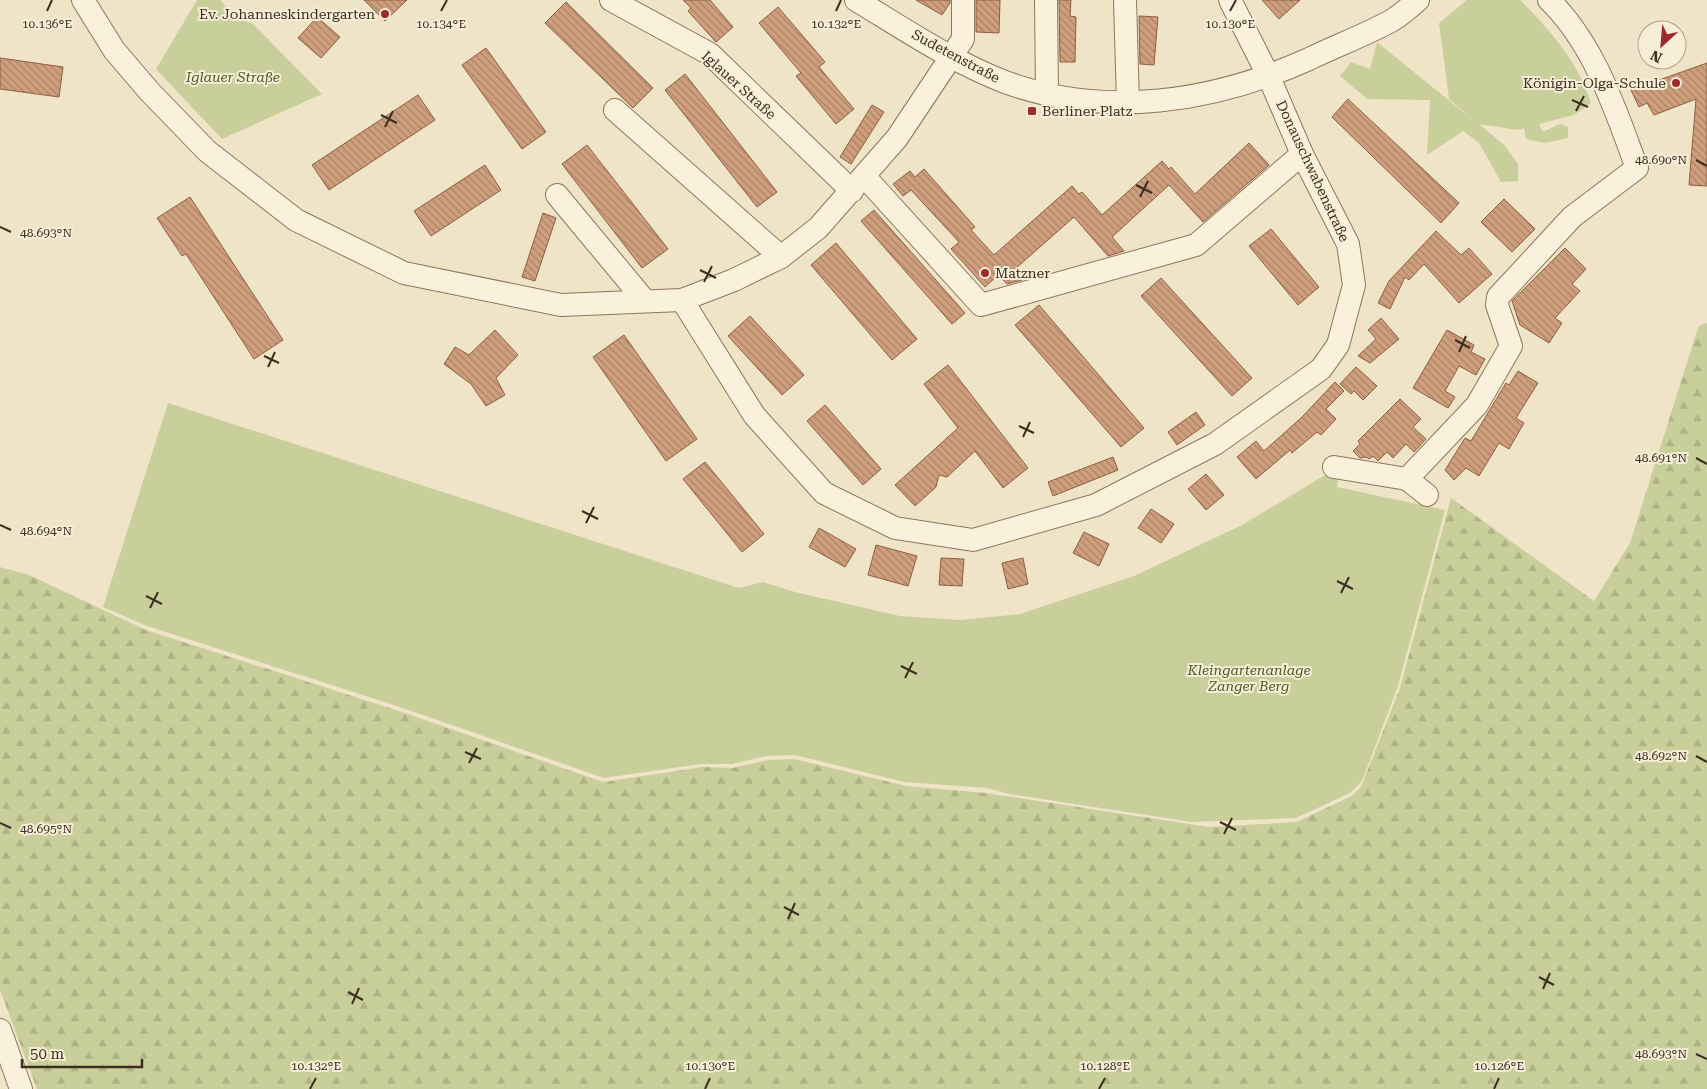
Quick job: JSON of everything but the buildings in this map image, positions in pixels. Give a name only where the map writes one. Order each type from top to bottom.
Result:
[{"type":"street","points":[[83,0],[114,50],[149,91],[207,150],[296,220],[404,273],[561,305],[682,300],[734,280],[781,257],[818,228],[898,138],[963,39],[963,0]]},
{"type":"street","name":"Iglauer Straße","points":[[611,0],[710,54],[858,184]]},
{"type":"street","name":"Sudetenstraße","points":[[856,0],[878,7],[952,56],[1005,82],[1047,94],[1079,100],[1128,104],[1173,100],[1269,77],[1393,20],[1418,0]]},
{"type":"street","points":[[1046,0],[1047,94]]},
{"type":"street","points":[[1125,0],[1128,104]]},
{"type":"street","name":"Donauschwabenstraße","points":[[682,300],[754,415],[824,493],[895,528],[973,540],[1096,505],[1215,444],[1321,369],[1338,345],[1354,285],[1348,244],[1302,154],[1269,77],[1230,0]]},
{"type":"street","points":[[1407,479],[1476,405],[1511,346],[1497,305],[1498,298],[1572,217],[1637,168],[1612,103],[1589,52],[1562,14],[1549,0]]},
{"type":"street","points":[[615,110],[781,257]]},
{"type":"street","points":[[858,184],[981,305],[1196,245],[1302,154]]},
{"type":"street","points":[[557,194],[645,301]]},
{"type":"street","points":[[1334,467],[1407,479],[1427,495]]},
{"type":"street","points":[[0,1030],[20,1089]]},
{"type":"green space","name":"Iglauer Straße","points":[[197,0],[220,0],[236,19],[252,23],[322,94],[222,139],[156,69]]},
{"type":"green space","points":[[1467,0],[1520,0],[1542,23],[1571,60],[1586,88],[1591,103],[1574,115],[1539,124],[1543,132],[1560,124],[1568,127],[1568,138],[1545,143],[1526,139],[1524,128],[1518,130],[1479,124],[1505,146],[1518,164],[1518,181],[1501,182],[1479,143],[1463,131],[1427,155],[1430,100],[1367,99],[1340,76],[1351,62],[1370,69],[1377,42],[1473,120],[1449,99],[1439,23]]},
{"type":"green space","points":[[1707,323],[1707,1089],[37,1089],[0,990],[0,567],[29,575],[146,630],[402,712],[603,782],[703,767],[732,768],[768,760],[794,759],[906,786],[986,793],[1209,827],[1296,822],[1352,796],[1361,787],[1400,688],[1451,498],[1594,601],[1630,543],[1696,334],[1699,326]]},
{"type":"green space","name":"Kleingartenanlage Zanger Berg","points":[[168,403],[739,588],[763,582],[795,592],[900,616],[960,620],[1020,614],[1134,576],[1242,525],[1340,466],[1337,487],[1445,510],[1398,686],[1362,781],[1350,793],[1296,818],[1192,822],[1009,794],[987,788],[904,782],[795,755],[766,756],[732,764],[701,764],[604,778],[394,705],[147,626],[103,607]]},
{"type":"place","name":"Ev. Johanneskindergarten","points":[[385,14]]},
{"type":"place","name":"Königin-Olga-Schule","points":[[1676,83]]},
{"type":"place","name":"Berliner Platz","points":[[1032,111]]},
{"type":"place","name":"Matzner","points":[[985,273]]}]
